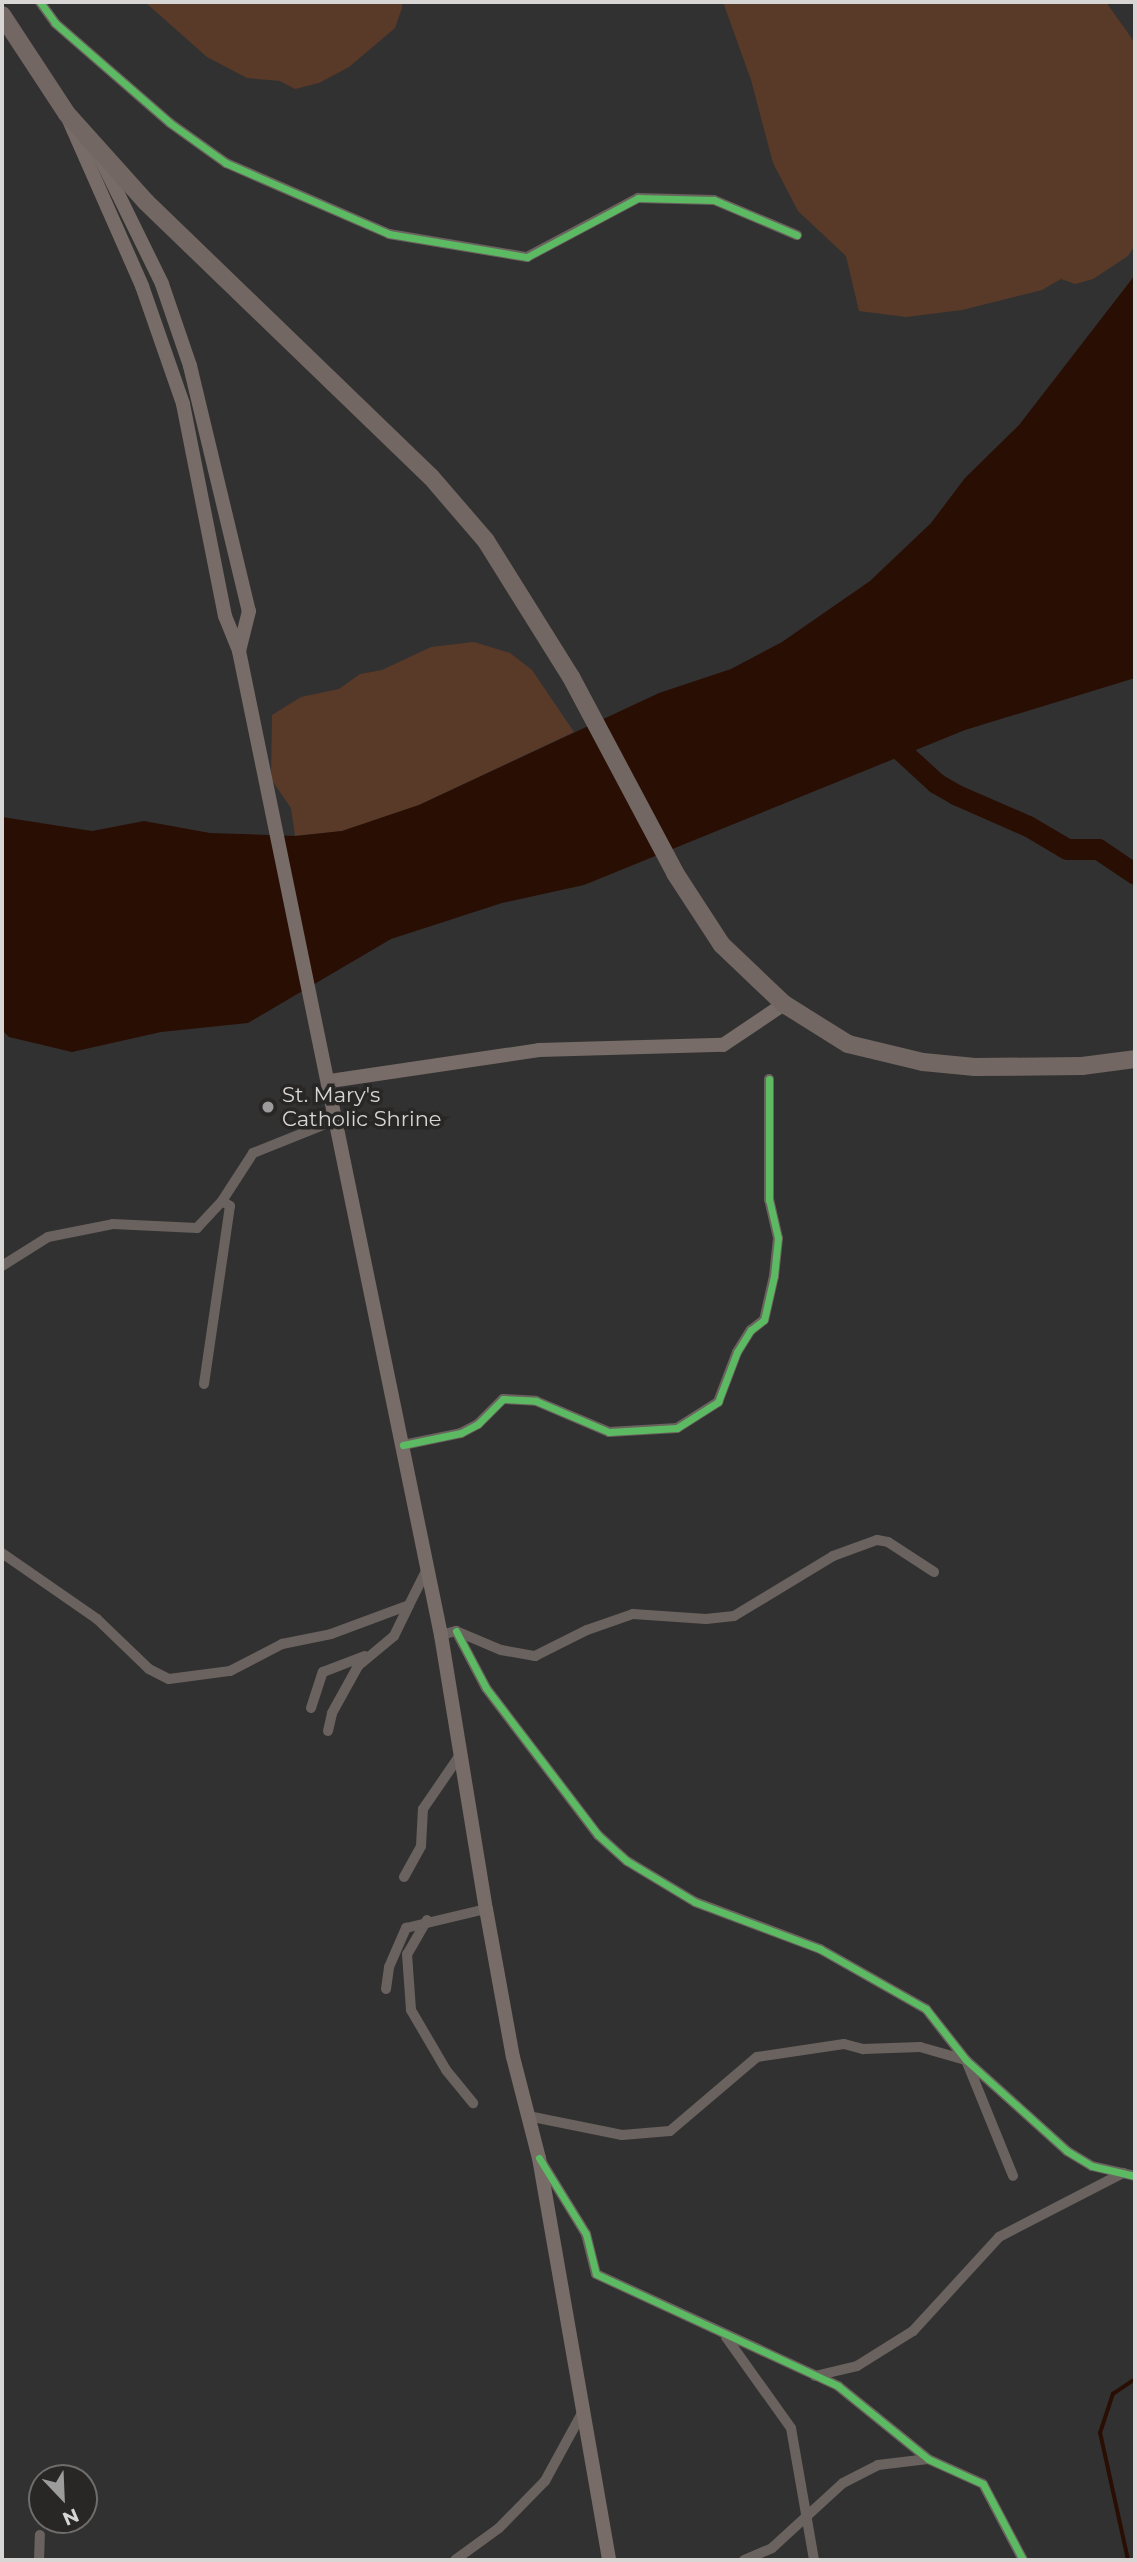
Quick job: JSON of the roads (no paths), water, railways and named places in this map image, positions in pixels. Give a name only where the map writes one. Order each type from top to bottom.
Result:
[{"type":"highway","points":[[2,15],[67,114],[146,202],[431,477],[486,541],[571,677],[675,873],[722,944],[784,1004],[848,1044],[923,1062],[975,1067],[1082,1066],[1135,1059]]},
{"type":"main road","points":[[67,114],[142,286],[183,404],[225,616],[239,651],[309,995],[331,1081],[441,1635],[486,1909],[539,2158],[581,2415],[609,2560]]},
{"type":"main road","points":[[93,140],[162,284],[190,366],[249,611],[239,651]]},
{"type":"main road","points":[[331,1081],[538,1050],[723,1045],[784,1004]]},
{"type":"street","points":[[40,2],[55,23],[170,124],[226,163],[390,234],[527,257],[638,198],[714,200],[797,235]]},
{"type":"street","points":[[403,1445],[461,1433],[478,1424],[503,1399],[536,1401],[608,1432],[677,1428],[718,1402],[737,1352],[751,1331],[765,1320],[774,1276],[778,1238],[769,1200],[769,1079]]},
{"type":"street","points":[[2,1266],[48,1237],[113,1224],[197,1228],[222,1201],[253,1153],[338,1119]]},
{"type":"street","points":[[204,1384],[230,1206],[222,1201]]},
{"type":"street","points":[[441,1635],[456,1631],[500,1650],[535,1656],[633,1614],[706,1619],[734,1616],[833,1556],[877,1540],[888,1542],[934,1572]]},
{"type":"street","points":[[2,1553],[97,1619],[149,1669],[169,1679],[230,1671],[282,1644],[331,1634],[409,1605]]},
{"type":"street","points":[[328,1731],[343,1689],[369,1655],[394,1636],[428,1569]]},
{"type":"street","points":[[456,1631],[486,1688],[598,1835],[627,1861],[695,1902],[820,1949],[926,2010],[966,2060],[1067,2151],[1092,2166],[1135,2176]]},
{"type":"street","points":[[311,1708],[323,1672],[369,1655]]},
{"type":"street","points":[[404,1877],[421,1846],[423,1809],[460,1755]]},
{"type":"street","points":[[386,1989],[401,1935],[414,1922],[486,1909]]},
{"type":"street","points":[[427,1920],[407,1954],[411,2010],[446,2070],[473,2103]]},
{"type":"street","points":[[528,2116],[595,2132],[649,2134],[670,2131],[688,2120],[757,2057],[844,2044],[863,2049],[920,2047],[966,2060]]},
{"type":"street","points":[[966,2060],[1013,2176]]},
{"type":"street","points":[[539,2158],[586,2234],[596,2274],[815,2376],[870,2409],[928,2459],[983,2484],[1023,2560]]},
{"type":"street","points":[[815,2376],[857,2366],[914,2331],[999,2237],[1124,2173]]},
{"type":"street","points":[[726,2336],[790,2428],[814,2560]]},
{"type":"street","points":[[455,2560],[499,2528],[545,2481],[581,2415]]},
{"type":"street","points":[[744,2560],[772,2549],[843,2483],[878,2465],[928,2459]]},
{"type":"street","points":[[39,2560],[40,2535]]},
{"type":"waterway","points":[[886,737],[936,783],[957,795],[1028,826],[1067,849],[1098,849],[1135,874]]},
{"type":"waterway","points":[[1128,2560],[1100,2433],[1113,2394],[1135,2379]]},
{"type":"place","name":"St. Mary's Catholic Shrine","points":[[268,1107]]}]
